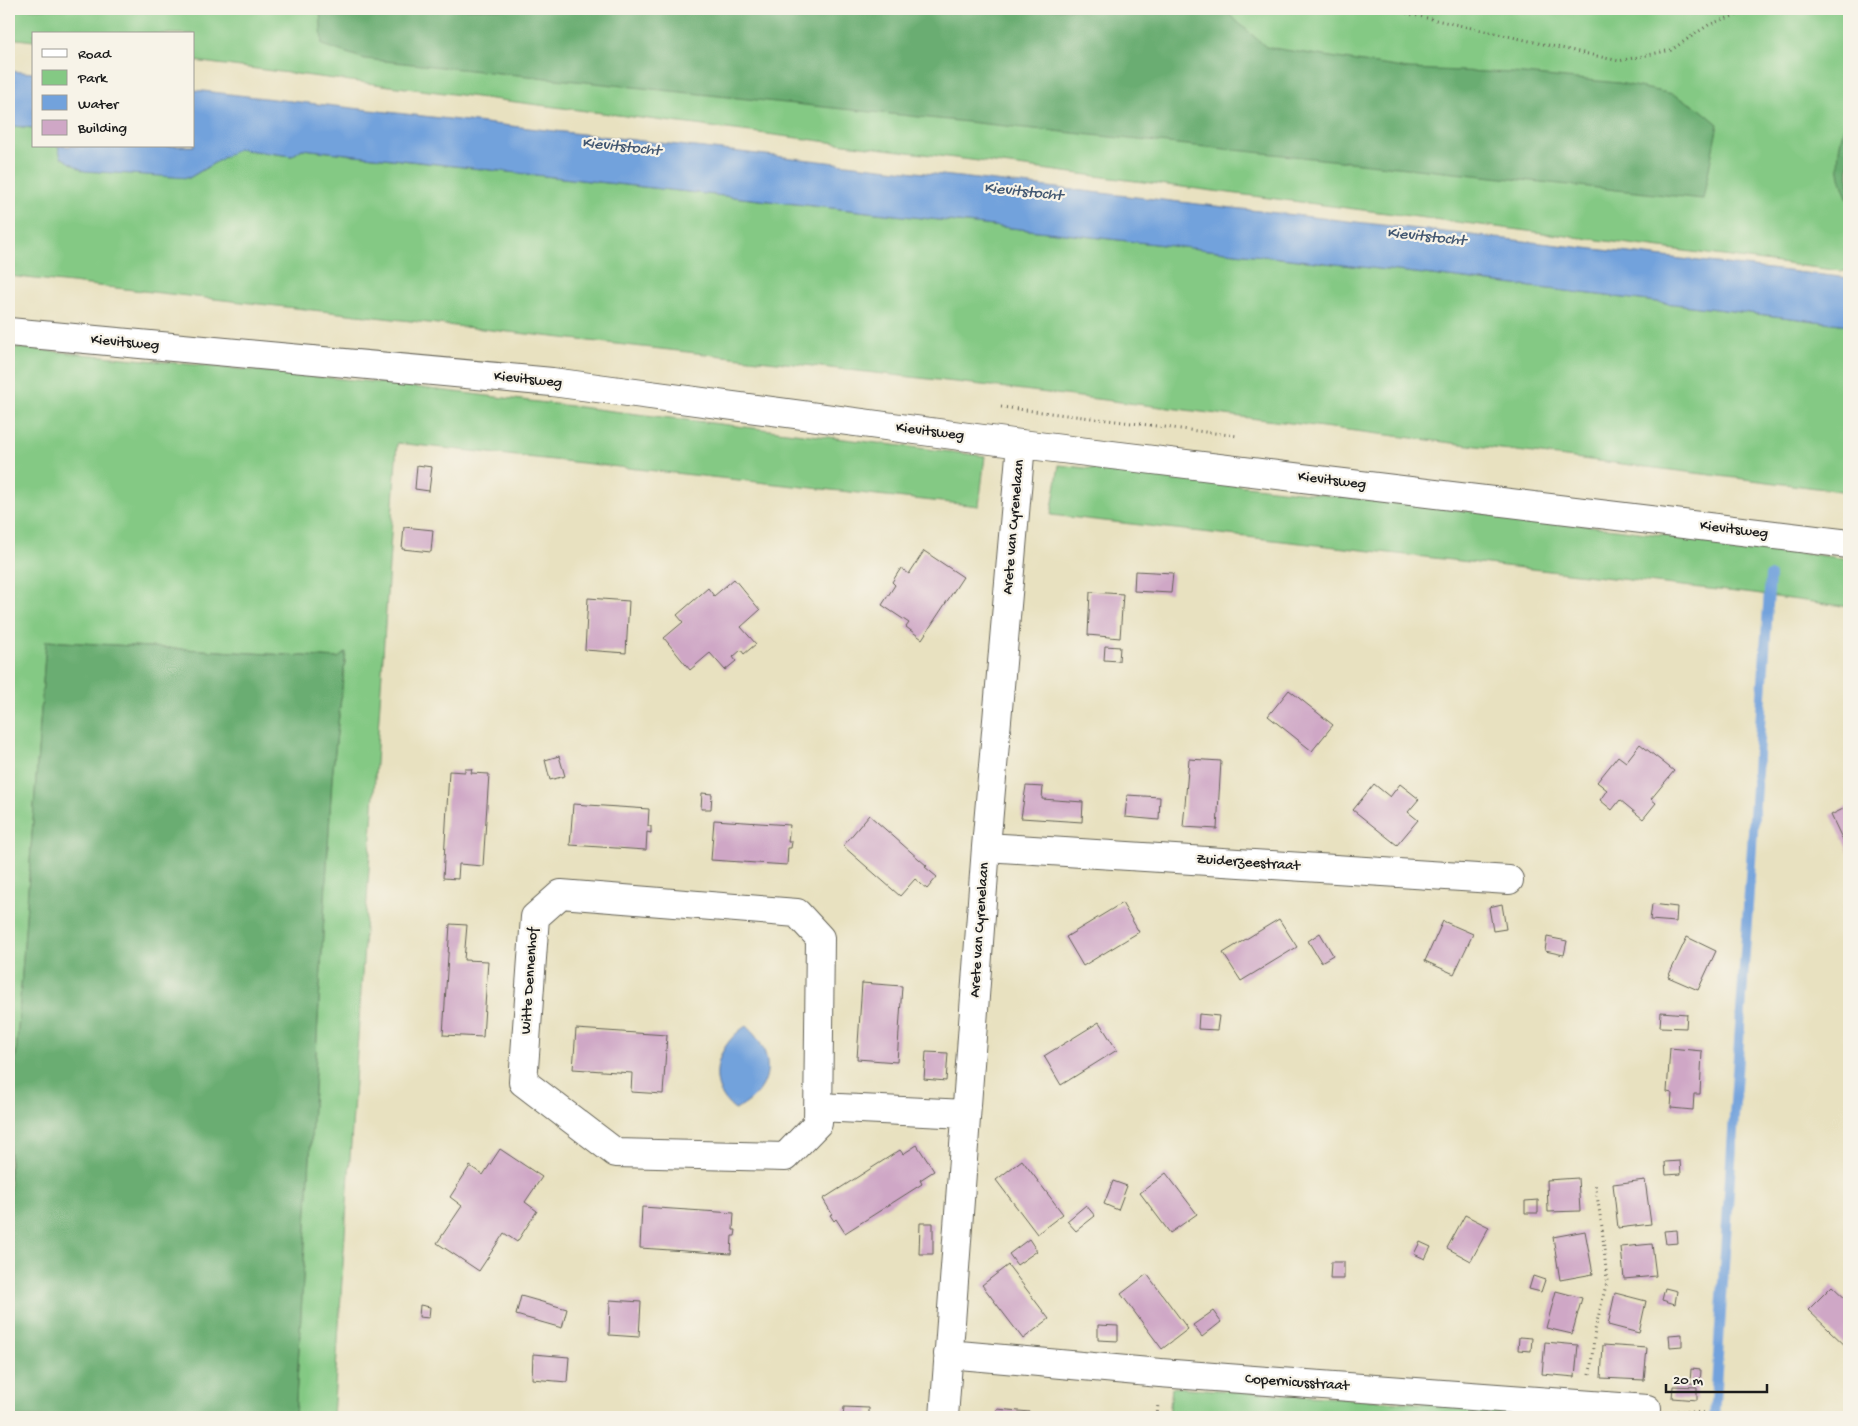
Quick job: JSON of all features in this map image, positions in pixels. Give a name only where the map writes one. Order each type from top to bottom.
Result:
[{"type":"street","name":"Kievitsweg","points":[[9,332],[552,382],[1021,444],[1849,544]]},
{"type":"street","name":"Arete van Cyrenelaan","points":[[944,1417],[986,847],[1021,444]]},
{"type":"street","name":"Zuiderzeestraat","points":[[986,847],[1509,880]]},
{"type":"street","name":"Witte Dennenhof","points":[[561,894],[797,913],[820,938],[818,1107],[818,1123],[785,1157],[616,1153],[523,1082],[535,916],[561,894]]},
{"type":"street","points":[[818,1107],[966,1114]]},
{"type":"street","name":"Copernicusstraat","points":[[948,1354],[1160,1373],[1646,1409]]},
{"type":"path","points":[[1387,9],[1619,61],[1671,50],[1710,24],[1754,9]]},
{"type":"path","points":[[1586,1404],[1595,1330],[1607,1281],[1602,1227],[1594,1183]]},
{"type":"green space","points":[[9,9],[1849,9],[1849,272],[195,61],[195,32],[32,32],[32,41],[9,38]]},
{"type":"green space","points":[[320,9],[1223,9],[1266,47],[1409,69],[1513,73],[1619,83],[1673,94],[1700,109],[1718,124],[1703,199],[365,59],[322,45]]},
{"type":"green space","points":[[1849,109],[1849,201],[1843,188],[1838,166],[1842,134]]},
{"type":"green space","points":[[13,126],[32,128],[32,148],[59,148],[62,157],[189,178],[238,149],[292,156],[302,149],[1415,273],[1849,325],[1849,492],[991,386],[9,276],[9,156]]},
{"type":"green space","points":[[9,347],[364,381],[985,456],[979,506],[397,443],[333,1417],[295,1417],[332,778],[346,653],[339,658],[46,641],[10,1139],[9,1179]]},
{"type":"green space","points":[[1059,465],[1521,517],[1849,559],[1849,607],[1754,594],[1051,515]]},
{"type":"green space","points":[[46,641],[338,658],[346,652],[332,778],[295,1417],[9,1417],[10,1139]]},
{"type":"green space","points":[[1172,1387],[1630,1417],[1169,1417]]},
{"type":"water","points":[[9,71],[32,73],[32,128],[13,126],[9,156]]},
{"type":"water","name":"Kievitstocht","points":[[195,90],[1849,278],[1849,325],[1415,273],[302,149],[292,156],[238,149],[189,178],[84,171],[61,157],[59,148],[195,148]]},
{"type":"water","points":[[746,1026],[763,1048],[767,1060],[767,1071],[758,1093],[735,1110],[725,1100],[719,1089],[717,1078],[718,1066],[727,1044]]},
{"type":"building","points":[[417,465],[432,467],[429,491],[415,489]]},
{"type":"building","points":[[404,527],[433,530],[431,552],[402,549]]},
{"type":"building","points":[[924,551],[963,577],[922,639],[906,627],[909,623],[882,605],[895,585],[892,582],[901,568],[909,574]]},
{"type":"building","points":[[1135,571],[1173,573],[1171,593],[1134,591]]},
{"type":"building","points":[[734,579],[760,610],[741,627],[756,644],[744,654],[741,650],[733,657],[736,661],[725,670],[710,653],[690,670],[664,638],[683,622],[677,615],[708,588],[714,596]]},
{"type":"building","points":[[1090,592],[1123,594],[1120,638],[1088,635]]},
{"type":"building","points":[[588,598],[629,601],[626,653],[585,650]]},
{"type":"building","points":[[1105,646],[1120,647],[1119,661],[1104,660]]},
{"type":"building","points":[[1289,690],[1333,725],[1312,751],[1268,716]]},
{"type":"building","points":[[1640,744],[1674,771],[1651,799],[1656,803],[1643,819],[1620,800],[1612,810],[1600,800],[1607,790],[1597,782],[1618,756],[1626,762]]},
{"type":"building","points":[[559,756],[565,776],[550,780],[545,760]]},
{"type":"building","points":[[1189,759],[1221,761],[1217,829],[1183,827]]},
{"type":"building","points":[[465,769],[472,769],[471,773],[489,774],[483,866],[459,864],[458,879],[443,878],[449,771],[465,772]]},
{"type":"building","points":[[1374,784],[1390,797],[1400,784],[1419,799],[1408,812],[1418,820],[1397,845],[1353,810]]},
{"type":"building","points":[[1026,786],[1043,787],[1042,799],[1083,802],[1082,822],[1021,818]]},
{"type":"building","points":[[702,793],[712,794],[711,809],[701,809]]},
{"type":"building","points":[[1127,795],[1160,797],[1159,820],[1125,817]]},
{"type":"building","points":[[573,804],[649,809],[648,826],[651,826],[651,833],[647,832],[646,850],[570,845]]},
{"type":"building","points":[[1849,806],[1849,853],[1831,815]]},
{"type":"building","points":[[869,815],[937,877],[927,889],[915,879],[900,896],[843,846]]},
{"type":"building","points":[[714,820],[790,825],[788,842],[792,842],[791,848],[788,848],[787,865],[711,860]]},
{"type":"building","points":[[1122,903],[1139,932],[1083,966],[1066,937]]},
{"type":"building","points":[[1502,904],[1506,929],[1493,931],[1489,907]]},
{"type":"building","points":[[1652,904],[1677,907],[1676,922],[1650,920]]},
{"type":"building","points":[[1279,919],[1297,947],[1241,981],[1223,953]]},
{"type":"building","points":[[1443,921],[1473,934],[1454,974],[1425,961]]},
{"type":"building","points":[[450,924],[467,925],[464,960],[488,961],[483,1037],[443,1035]]},
{"type":"building","points":[[1320,933],[1333,955],[1321,962],[1308,941]]},
{"type":"building","points":[[1547,937],[1567,941],[1564,955],[1545,951]]},
{"type":"building","points":[[1687,937],[1716,951],[1698,990],[1668,977]]},
{"type":"building","points":[[862,983],[902,986],[897,1062],[857,1059]]},
{"type":"building","points":[[1661,1012],[1687,1014],[1686,1028],[1660,1027]]},
{"type":"building","points":[[1199,1014],[1219,1016],[1217,1030],[1198,1029]]},
{"type":"building","points":[[1099,1022],[1117,1050],[1061,1085],[1044,1056]]},
{"type":"building","points":[[576,1029],[667,1035],[663,1094],[631,1092],[632,1073],[573,1069]]},
{"type":"building","points":[[1670,1048],[1702,1051],[1700,1094],[1694,1094],[1693,1110],[1671,1108],[1672,1093],[1667,1092]]},
{"type":"building","points":[[926,1052],[948,1053],[946,1081],[924,1079]]},
{"type":"building","points":[[917,1145],[934,1171],[920,1180],[922,1184],[845,1233],[836,1219],[834,1221],[830,1215],[832,1214],[823,1199],[900,1150],[903,1154]]},
{"type":"building","points":[[500,1149],[542,1177],[525,1202],[537,1211],[517,1242],[504,1233],[479,1271],[437,1243],[462,1206],[450,1197],[470,1166],[483,1175]]},
{"type":"building","points":[[1022,1160],[1063,1214],[1037,1234],[996,1180]]},
{"type":"building","points":[[1680,1161],[1681,1174],[1666,1175],[1665,1162]]},
{"type":"building","points":[[1166,1173],[1197,1214],[1170,1233],[1140,1193]]},
{"type":"building","points":[[1578,1178],[1580,1211],[1548,1212],[1547,1180]]},
{"type":"building","points":[[1645,1180],[1651,1224],[1618,1228],[1613,1184]]},
{"type":"building","points":[[1113,1181],[1127,1186],[1118,1210],[1104,1204]]},
{"type":"building","points":[[1538,1200],[1538,1213],[1525,1213],[1525,1201]]},
{"type":"building","points":[[1086,1205],[1095,1216],[1076,1231],[1067,1221]]},
{"type":"building","points":[[642,1207],[734,1213],[733,1230],[736,1230],[735,1236],[732,1236],[731,1254],[640,1248]]},
{"type":"building","points":[[1465,1215],[1489,1227],[1471,1261],[1447,1248]]},
{"type":"building","points":[[920,1223],[933,1223],[933,1254],[919,1254]]},
{"type":"building","points":[[1677,1230],[1678,1243],[1666,1244],[1664,1231]]},
{"type":"building","points":[[1585,1231],[1593,1274],[1560,1280],[1553,1237]]},
{"type":"building","points":[[1029,1239],[1037,1251],[1017,1265],[1009,1254]]},
{"type":"building","points":[[1420,1242],[1431,1247],[1425,1259],[1414,1254]]},
{"type":"building","points":[[1652,1244],[1656,1276],[1624,1279],[1621,1247]]},
{"type":"building","points":[[1331,1262],[1344,1262],[1344,1279],[1330,1279]]},
{"type":"building","points":[[1008,1265],[1049,1319],[1023,1339],[982,1285]]},
{"type":"building","points":[[1147,1274],[1188,1329],[1162,1349],[1121,1294]]},
{"type":"building","points":[[1533,1276],[1545,1280],[1541,1292],[1529,1289]]},
{"type":"building","points":[[1832,1286],[1849,1302],[1849,1349],[1808,1310]]},
{"type":"building","points":[[1665,1288],[1677,1291],[1675,1304],[1662,1300]]},
{"type":"building","points":[[1556,1291],[1582,1298],[1572,1334],[1546,1328]]},
{"type":"building","points":[[1615,1293],[1646,1301],[1639,1333],[1608,1325]]},
{"type":"building","points":[[521,1296],[567,1309],[562,1328],[516,1315]]},
{"type":"building","points":[[610,1300],[641,1302],[639,1337],[609,1335]]},
{"type":"building","points":[[420,1305],[430,1307],[429,1318],[419,1317]]},
{"type":"building","points":[[1213,1311],[1221,1322],[1202,1337],[1193,1325]]},
{"type":"building","points":[[1098,1325],[1118,1326],[1118,1341],[1098,1340]]},
{"type":"building","points":[[1682,1334],[1682,1346],[1670,1347],[1669,1335]]},
{"type":"building","points":[[1519,1337],[1532,1338],[1531,1351],[1518,1350]]},
{"type":"building","points":[[1545,1342],[1578,1345],[1575,1377],[1542,1374]]},
{"type":"building","points":[[1603,1345],[1647,1348],[1644,1380],[1601,1378]]},
{"type":"building","points":[[533,1354],[569,1357],[567,1382],[532,1379]]},
{"type":"building","points":[[1691,1369],[1701,1370],[1700,1384],[1690,1383]]},
{"type":"building","points":[[1673,1386],[1697,1387],[1697,1400],[1672,1398]]},
{"type":"building","points":[[844,1407],[869,1408],[869,1417],[843,1417]]},
{"type":"building","points":[[997,1409],[1030,1412],[1030,1417],[997,1417]]},
{"type":"waterway","points":[[1714,1417],[1770,576]]}]
